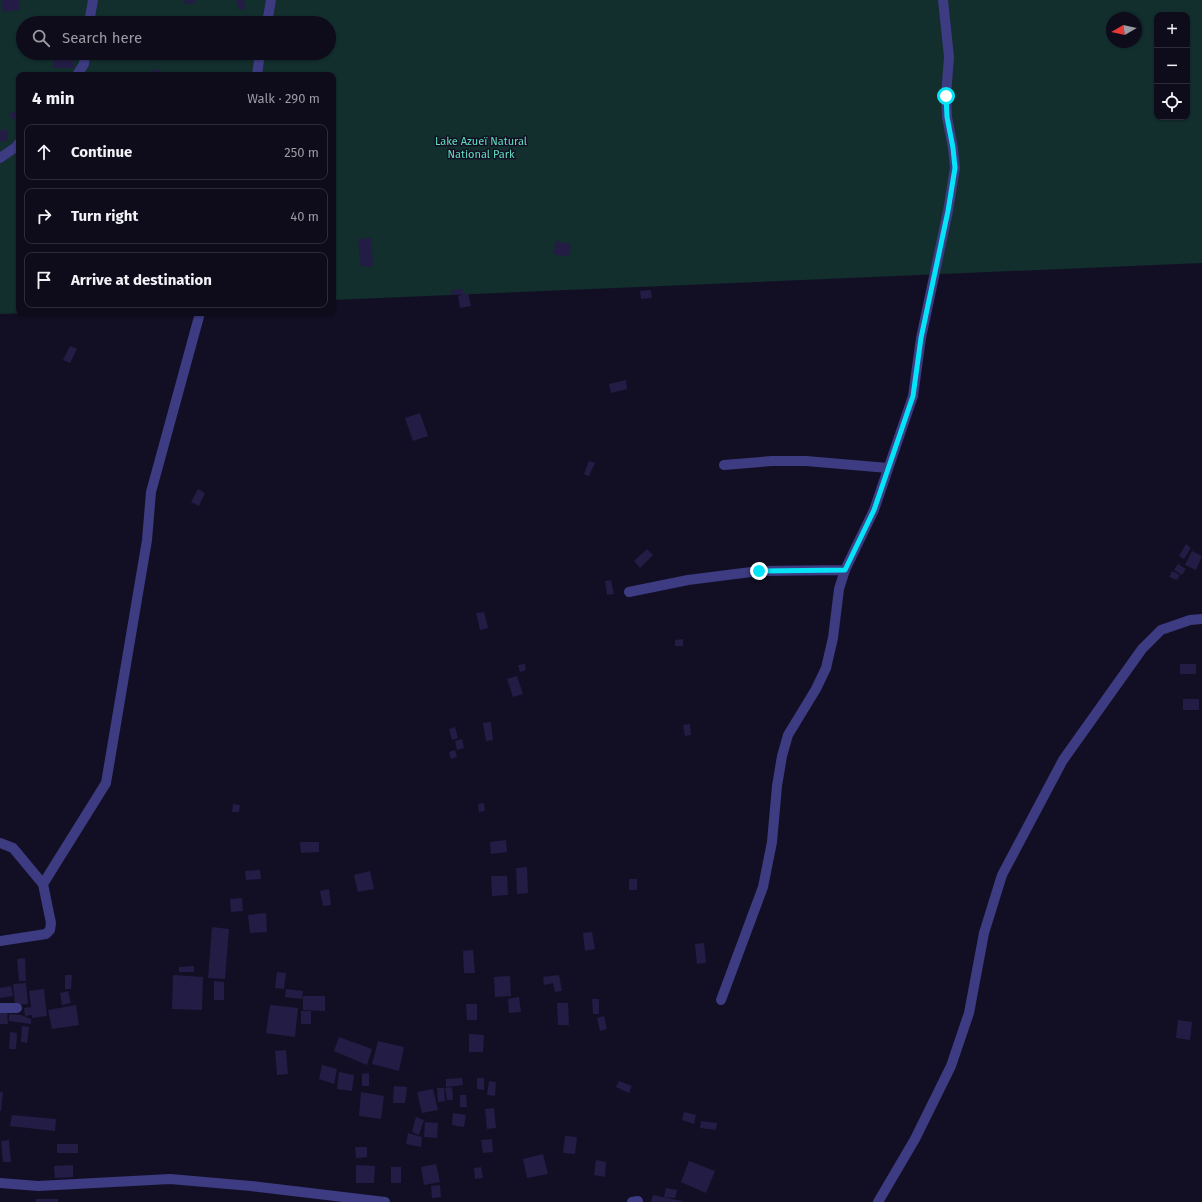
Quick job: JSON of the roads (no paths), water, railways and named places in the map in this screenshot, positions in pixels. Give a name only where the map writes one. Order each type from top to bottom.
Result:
[{"type":"street","points":[[91,16],[93,0]]},
{"type":"street","points":[[269,16],[272,0]]},
{"type":"street","points":[[721,1000],[763,887],[772,842],[777,786],[782,756],[788,735],[816,689],[826,668],[833,638],[839,589],[845,570],[874,510],[913,396],[921,338],[948,211],[955,168],[947,117],[946,96],[949,57],[943,0]]},
{"type":"street","points":[[79,72],[84,64],[84,60]]},
{"type":"street","points":[[257,72],[259,60]]},
{"type":"street","points":[[0,158],[16,147]]},
{"type":"street","points":[[43,884],[106,783],[148,540],[150,492],[199,316]]},
{"type":"street","points":[[724,465],[772,461],[806,461],[888,468]]},
{"type":"street","points":[[629,592],[688,580],[759,571],[845,570]]},
{"type":"street","points":[[878,1202],[915,1139],[951,1066],[969,1013],[984,933],[1002,874],[1064,760],[1142,649],[1161,630],[1190,620],[1202,619]]},
{"type":"street","points":[[0,843],[12,848],[43,884],[51,923],[50,930],[46,934],[0,941]]},
{"type":"street","points":[[0,1008],[17,1008]]},
{"type":"street","points":[[0,1183],[38,1186],[170,1180],[251,1186],[385,1202]]},
{"type":"park label","name":"Lake Azueï Natural National Park","points":[[481,147]]}]
